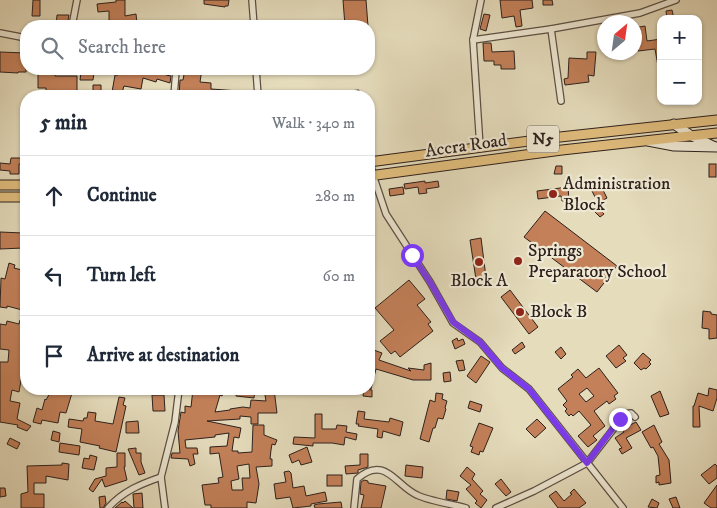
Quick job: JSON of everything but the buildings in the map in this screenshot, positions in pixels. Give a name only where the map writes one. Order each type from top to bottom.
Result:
[{"type":"main road","name":"Accra Road","points":[[375,161],[560,136],[717,120]]},
{"type":"main road","points":[[674,124],[690,135],[716,147]]},
{"type":"main road","name":"Accra Road","points":[[375,174],[643,140],[717,133]]},
{"type":"main road","points":[[643,140],[674,146],[716,147]]},
{"type":"main road","points":[[0,185],[20,185]]},
{"type":"main road","points":[[0,198],[20,197]]},
{"type":"street","points":[[73,20],[77,0]]},
{"type":"street","points":[[252,0],[254,20]]},
{"type":"street","points":[[480,147],[474,40],[478,8],[481,0]]},
{"type":"street","points":[[474,40],[551,29],[640,13],[676,0]]},
{"type":"street","points":[[551,29],[561,101]]},
{"type":"street","points":[[0,33],[20,37]]},
{"type":"street","points":[[174,90],[176,75]]},
{"type":"street","points":[[256,75],[258,90]]},
{"type":"street","points":[[375,185],[386,214],[430,282],[453,322],[480,342],[502,368],[529,389],[623,508]]},
{"type":"street","points":[[164,507],[161,477],[175,422],[178,395]]},
{"type":"street","points":[[496,508],[534,492],[587,463],[625,414],[630,413],[635,417]]},
{"type":"street","points":[[354,508],[357,479],[363,474],[379,470],[394,476],[416,495],[466,508]]},
{"type":"street","points":[[108,508],[114,501],[135,486],[161,477]]},
{"type":"place","name":"Administration Block","points":[[553,194]]},
{"type":"place","name":"Springs Preparatory School","points":[[518,261]]},
{"type":"place","name":"Block A","points":[[479,262]]},
{"type":"place","name":"Block B","points":[[520,312]]},
{"type":"route","points":[[412,255],[453,322],[480,342],[502,368],[529,389],[587,463],[620,419]]}]
